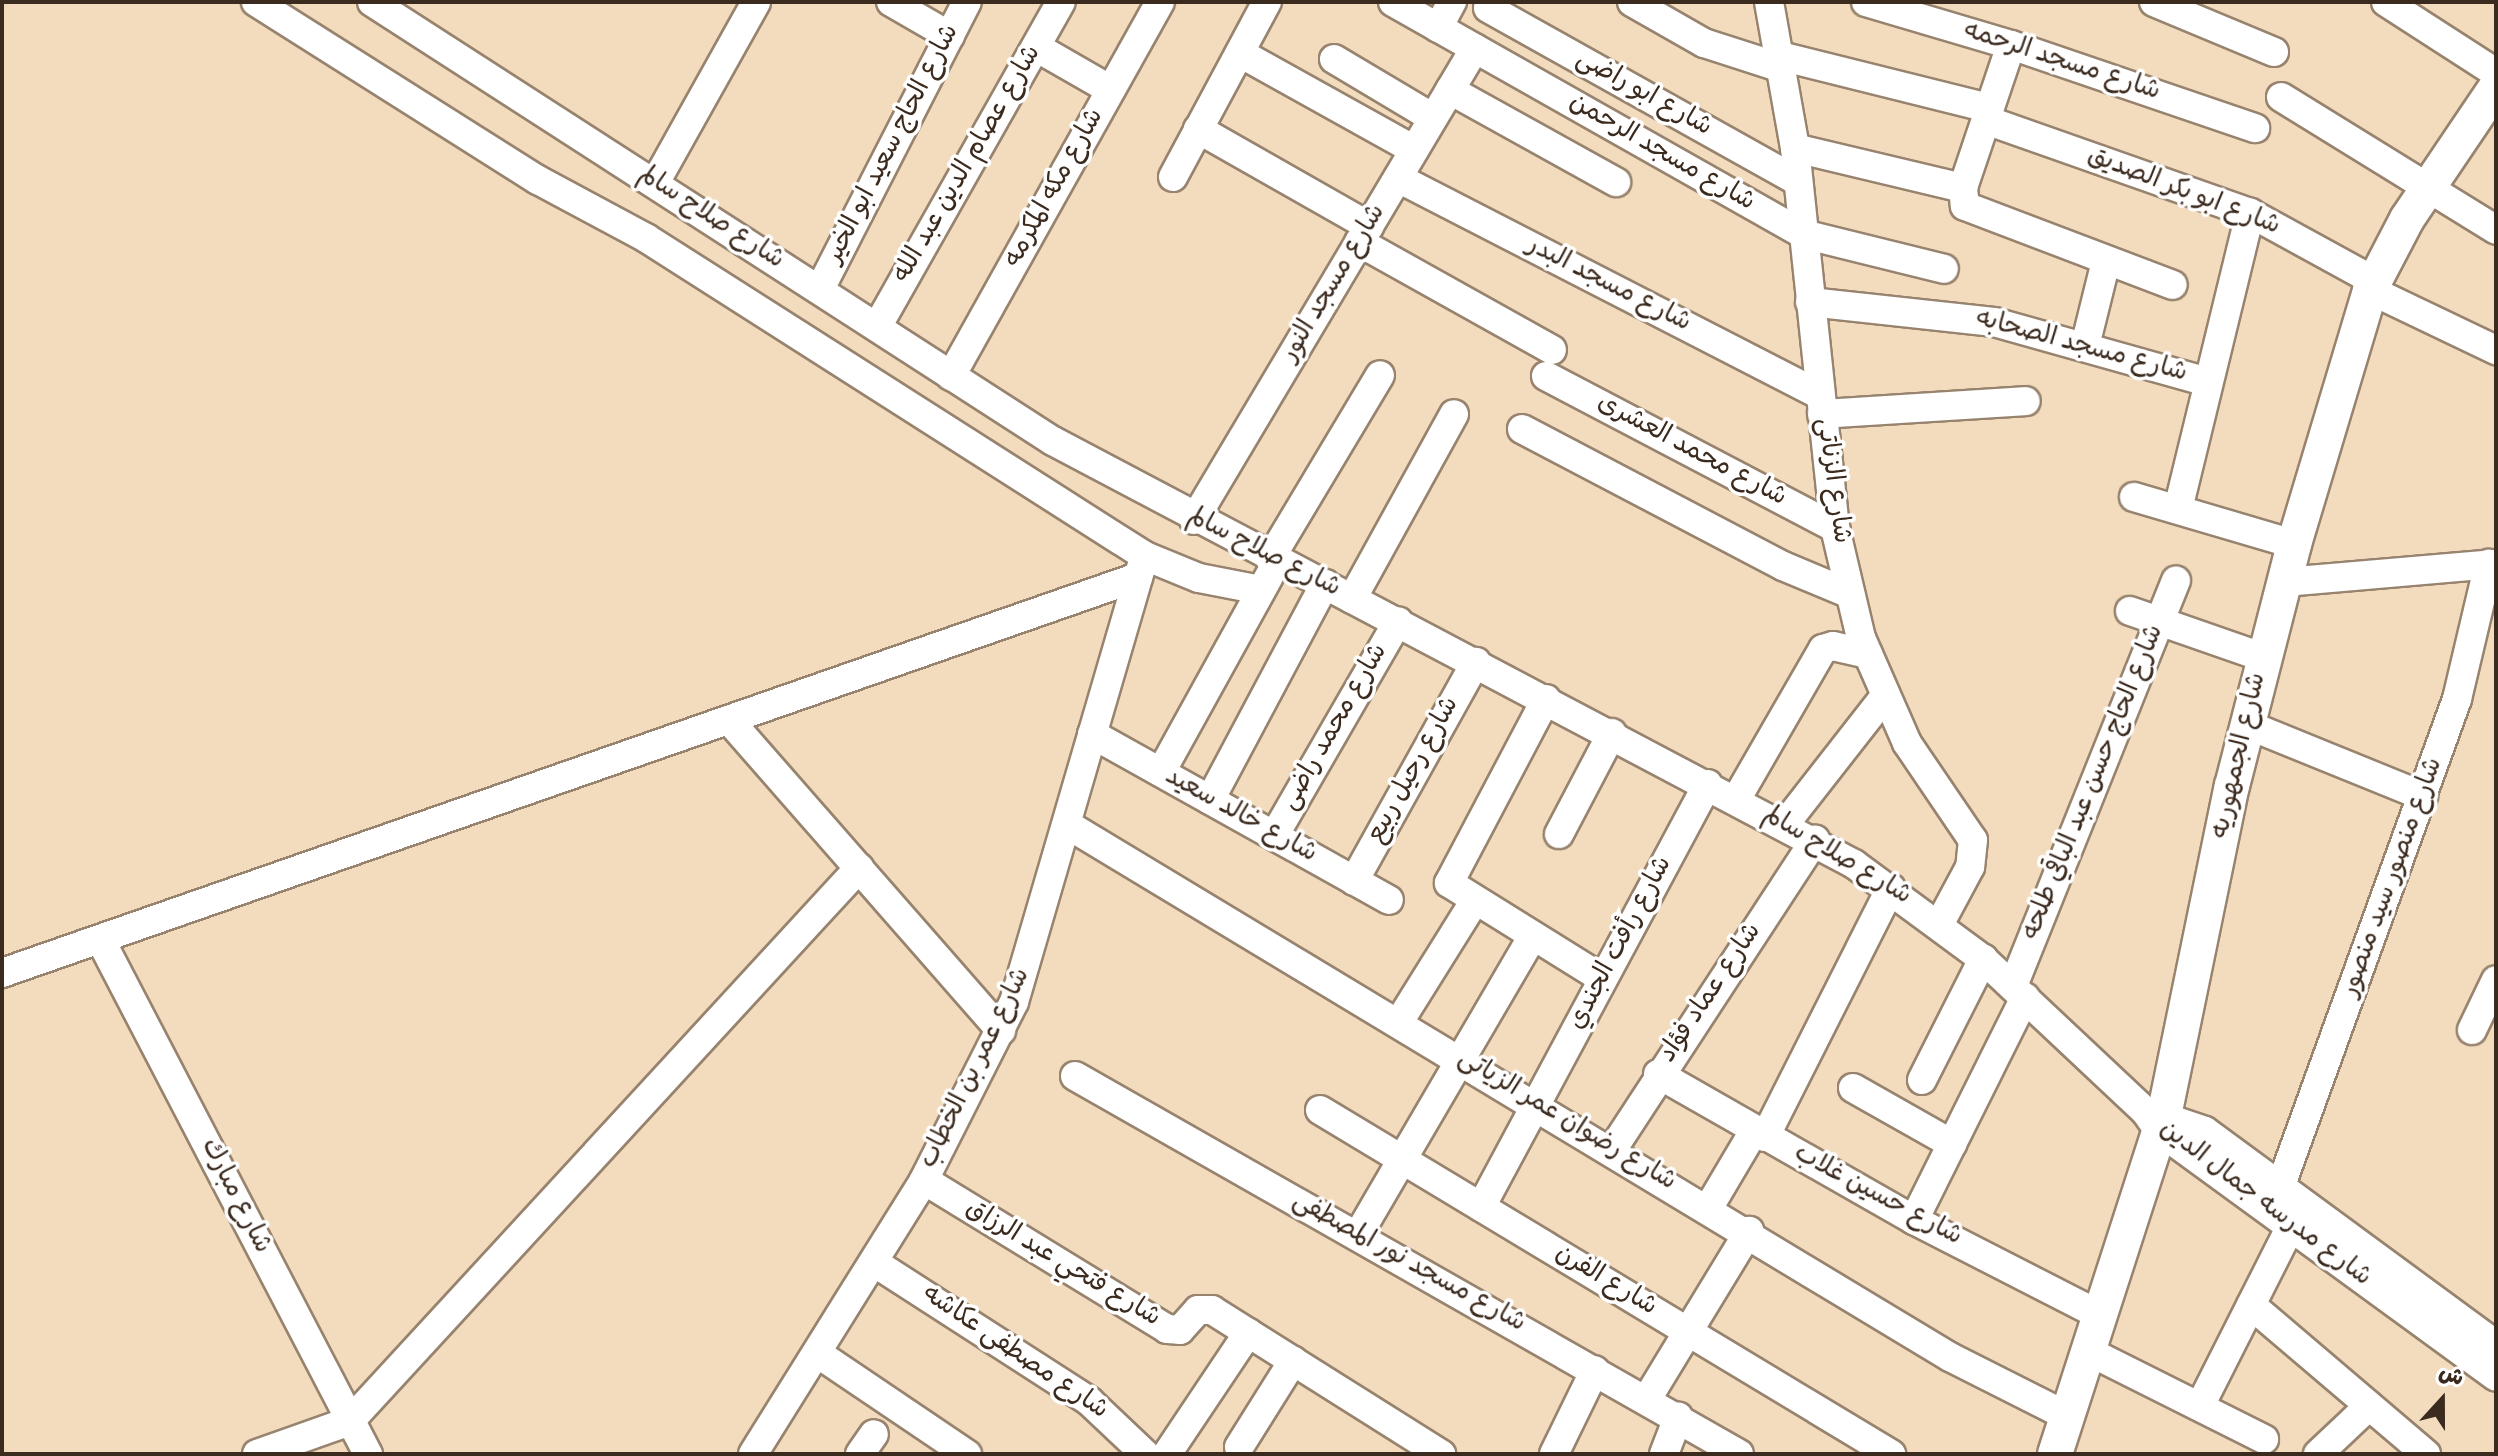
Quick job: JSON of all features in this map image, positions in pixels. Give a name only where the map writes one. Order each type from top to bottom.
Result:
[{"type":"main road","name":"شارع الجمهوريه","points":[[2055,1454],[2100,1315],[2156,1120],[2284,582],[2372,286],[2426,188],[2492,102]]},
{"type":"street","points":[[256,2],[538,180],[646,238],[1141,567],[1261,590]]},
{"type":"street","name":"شارع صلاح سالم","points":[[372,2],[1053,441],[1194,520],[1398,621],[1815,840],[1940,923],[2019,991],[2156,1120]]},
{"type":"street","points":[[655,183],[756,2]]},
{"type":"street","points":[[891,2],[950,36]]},
{"type":"street","name":"شارع الحاج سعيد ابو الخير","points":[[820,289],[967,2]]},
{"type":"street","name":"شارع عصام الدين عبد الله","points":[[877,327],[1061,2]]},
{"type":"street","name":"شارع مكه المكرمه","points":[[951,376],[1160,2]]},
{"type":"street","points":[[1173,177],[1267,2]]},
{"type":"street","name":"شارع مسجد الرحمن","points":[[1393,2],[1803,234],[1944,269]]},
{"type":"street","points":[[1438,28],[1452,2]]},
{"type":"street","name":"شارع ابو بكر الصديق","points":[[1632,2],[1704,43],[1988,114],[2250,213],[2372,286],[2496,350]]},
{"type":"street","name":"شارع الزناتى","points":[[1769,2],[1795,148],[1835,528],[1850,594],[1868,654],[1907,743],[1973,840],[1970,867],[1940,923]]},
{"type":"street","name":"شارع مسجد الرحمه","points":[[1866,2],[2011,45],[2255,128]]},
{"type":"street","points":[[2154,2],[2274,52]]},
{"type":"street","points":[[2386,2],[2496,73]]},
{"type":"street","name":"شارع ابو راضى","points":[[1488,8],[1798,181]]},
{"type":"street","points":[[2011,45],[1963,188],[1965,206],[1974,213],[2173,285]]},
{"type":"street","points":[[1036,47],[1111,90]]},
{"type":"street","name":"شارع مسجد النور","points":[[1194,520],[1475,48]]},
{"type":"street","points":[[1240,53],[1414,150]]},
{"type":"street","points":[[1334,59],[1433,118]]},
{"type":"street","points":[[1450,90],[1616,182]]},
{"type":"street","points":[[2281,97],[2496,230]]},
{"type":"street","name":"شارع محمد العشرى","points":[[1198,129],[1364,234],[1549,363],[1835,528]]},
{"type":"street","points":[[1795,148],[1963,188]]},
{"type":"street","name":"شارع مسجد البدر","points":[[1398,178],[1821,404]]},
{"type":"street","points":[[2178,509],[2250,213]]},
{"type":"street","points":[[2085,346],[2106,261]]},
{"type":"street","name":"شارع مسجد الصحابه","points":[[1810,302],[1994,322],[2208,382]]},
{"type":"street","points":[[1161,772],[1261,590],[1274,560],[1380,375]]},
{"type":"street","points":[[1821,404],[2026,401]]},
{"type":"street","points":[[1352,599],[1454,414]]},
{"type":"street","points":[[1522,429],[1783,566],[1850,594]]},
{"type":"street","points":[[2134,497],[2294,544]]},
{"type":"street","points":[[2284,582],[2493,564]]},
{"type":"street","name":"شارع منصور سيد منصور","points":[[2281,1185],[2423,796],[2474,640],[2493,564]]},
{"type":"street","points":[[2,973],[729,720],[1141,567]]},
{"type":"street","name":"شارع عمر بن الخطاب","points":[[756,1453],[924,1180],[1001,1031],[1032,952],[1141,567]]},
{"type":"street","name":"شارع الحاج حسن عبد الباقي طلحه","points":[[1914,1220],[1952,1144],[2019,991],[2176,580]]},
{"type":"street","points":[[1210,800],[1325,584]]},
{"type":"street","points":[[2130,611],[2265,658]]},
{"type":"street","name":"شارع محمد راضى","points":[[1274,836],[1398,621]]},
{"type":"street","points":[[1737,798],[1823,649],[1833,646],[1868,654]]},
{"type":"street","name":"شارع رحيل ربيع","points":[[1354,881],[1476,662]]},
{"type":"street","points":[[1785,824],[1885,696]]},
{"type":"street","points":[[1546,699],[1450,886],[1603,979]]},
{"type":"street","points":[[729,720],[1001,1031]]},
{"type":"street","points":[[2248,725],[2423,796]]},
{"type":"street","points":[[1559,834],[1612,733]]},
{"type":"street","name":"شارع خالد سعيد","points":[[1092,734],[1389,900]]},
{"type":"street","name":"شارع رأفت الجندي","points":[[1481,1207],[1708,784]]},
{"type":"street","name":"شارع رضوان عمر الزياتى","points":[[1068,825],[1749,1231],[1950,1357],[2067,1416]]},
{"type":"street","name":"شارع عماد فؤاد","points":[[1612,1150],[1658,1074],[1815,840]]},
{"type":"street","points":[[257,1454],[350,1421],[859,868]]},
{"type":"street","points":[[1709,1207],[1760,1134],[1891,888]]},
{"type":"street","points":[[1399,1022],[1474,902]]},
{"type":"street","points":[[1358,1235],[1532,937]]},
{"type":"street","name":"شارع مبارك","points":[[100,939],[368,1454]]},
{"type":"street","points":[[1922,1080],[1983,959]]},
{"type":"street","points":[[2472,1030],[2496,980]]},
{"type":"street","name":"شارع حسين غلاب","points":[[1658,1074],[1914,1220],[2100,1315]]},
{"type":"street","name":"شارع مسجد نور المصطفى","points":[[1075,1076],[1739,1454]]},
{"type":"street","points":[[1853,1088],[1952,1144]]},
{"type":"street","name":"شارع الفرن","points":[[1320,1110],[1891,1454]]},
{"type":"street","name":"شارع مدرسه جمال الدين","points":[[2156,1120],[2205,1131],[2496,1345]]},
{"type":"street","name":"شارع مدرسه جمال الدين","points":[[2156,1120],[2291,1226],[2496,1377]]},
{"type":"street","name":"شارع فتحي عبد الرزاق","points":[[924,1180],[1167,1329],[1180,1330],[1194,1313],[1207,1309],[1441,1454]]},
{"type":"street","points":[[2200,1406],[2291,1226]]},
{"type":"street","points":[[1647,1399],[1749,1231]]},
{"type":"street","name":"شارع مصطفى عكاشه","points":[[875,1263],[1089,1401],[1137,1451]]},
{"type":"street","points":[[2251,1305],[2426,1454]]},
{"type":"street","points":[[1167,1454],[1248,1333]]},
{"type":"street","points":[[2088,1351],[2264,1439]]},
{"type":"street","points":[[817,1353],[962,1453]]},
{"type":"street","points":[[1239,1447],[1293,1361]]},
{"type":"street","points":[[1554,1454],[1595,1370]]},
{"type":"street","points":[[2318,1454],[2369,1406]]},
{"type":"street","points":[[1664,1454],[1678,1417]]}]
